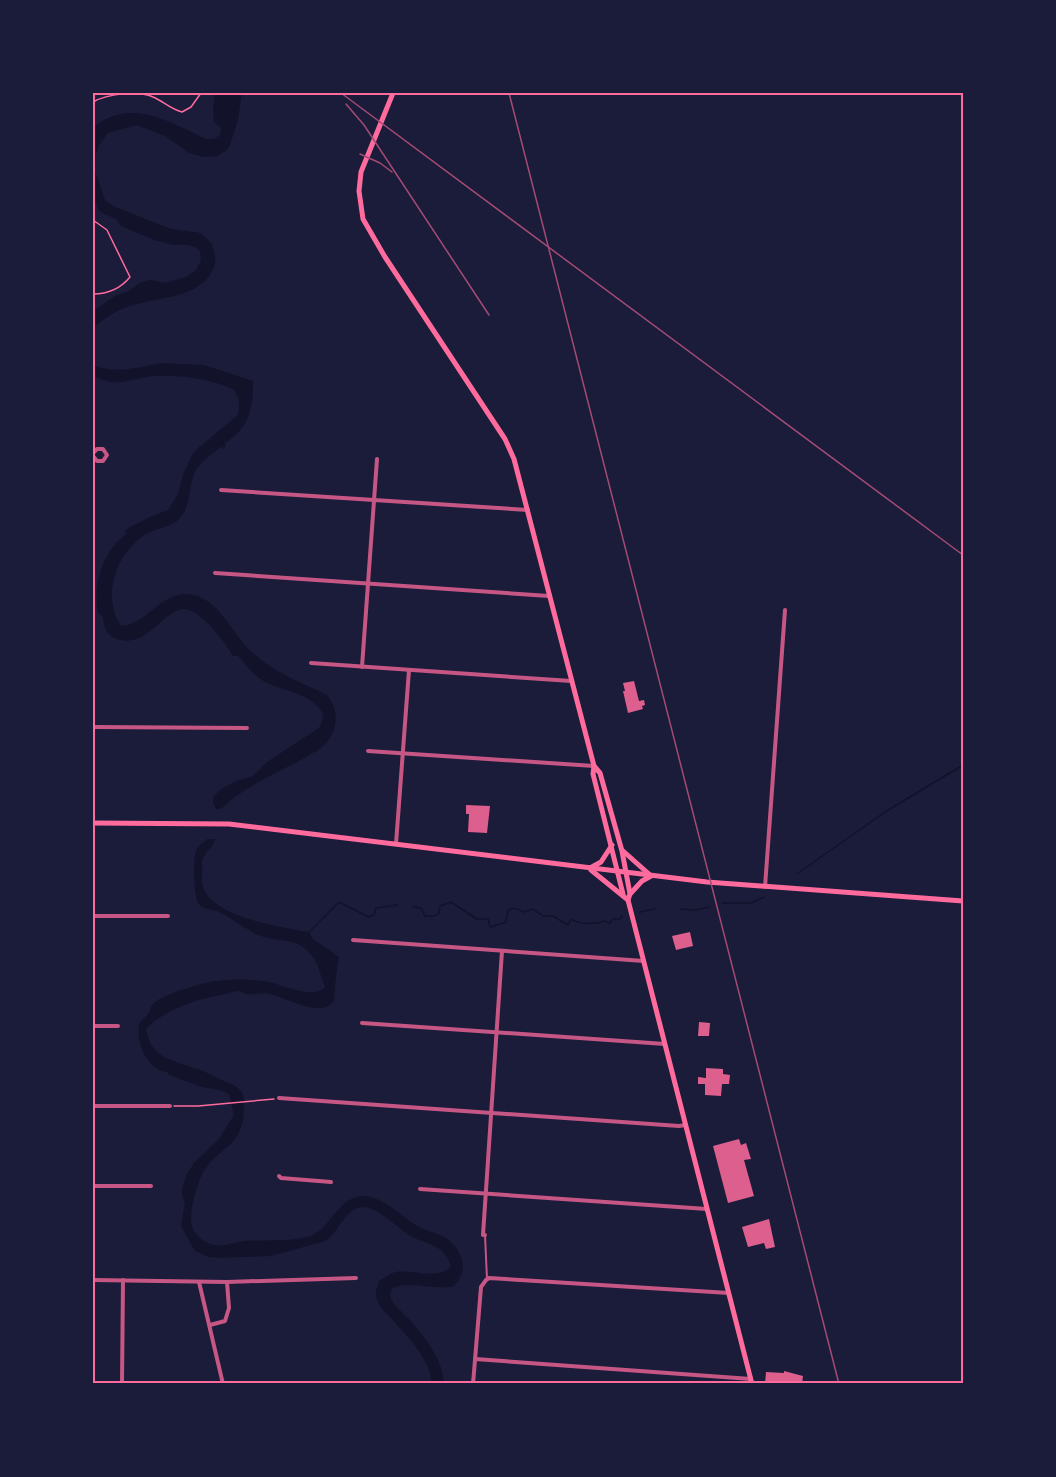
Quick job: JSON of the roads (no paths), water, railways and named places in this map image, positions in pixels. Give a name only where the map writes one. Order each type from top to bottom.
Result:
[{"type":"main road","points":[[393,93],[361,172],[358,191],[363,219],[378,248],[506,439],[518,469],[594,766],[594,780],[618,872],[636,927],[751,1381]]},
{"type":"main road","points":[[594,766],[600,773],[622,851],[628,898]]},
{"type":"main road","points":[[93,823],[229,824],[651,876],[765,887],[963,901]]},
{"type":"main road","points":[[588,868],[599,864],[612,845]]},
{"type":"main road","points":[[622,851],[651,876]]},
{"type":"main road","points":[[588,868],[628,898]]},
{"type":"main road","points":[[628,898],[642,881],[651,876]]},
{"type":"street","points":[[362,667],[377,459]]},
{"type":"street","points":[[221,490],[528,510]]},
{"type":"street","points":[[215,573],[550,596]]},
{"type":"street","points":[[765,887],[785,610]]},
{"type":"street","points":[[311,663],[571,681]]},
{"type":"street","points":[[396,845],[409,670]]},
{"type":"street","points":[[93,727],[247,729]]},
{"type":"street","points":[[368,751],[594,766]]},
{"type":"street","points":[[93,916],[168,916]]},
{"type":"street","points":[[353,940],[644,961]]},
{"type":"street","points":[[487,1279],[485,1235],[483,1235],[502,951]]},
{"type":"street","points":[[363,1023],[666,1044]]},
{"type":"street","points":[[93,1026],[118,1026]]},
{"type":"street","points":[[279,1098],[686,1125]]},
{"type":"street","points":[[93,1106],[170,1106]]},
{"type":"street","points":[[279,1176],[332,1182]]},
{"type":"street","points":[[93,1186],[151,1186]]},
{"type":"street","points":[[420,1189],[708,1209]]},
{"type":"street","points":[[473,1384],[481,1287],[487,1279],[493,1277],[729,1293]]},
{"type":"street","points":[[93,1280],[227,1282],[356,1278]]},
{"type":"street","points":[[123,1280],[123,1384]]},
{"type":"street","points":[[199,1282],[223,1384]]},
{"type":"street","points":[[210,1325],[225,1321],[228,1315],[227,1282]]},
{"type":"street","points":[[474,1359],[751,1381]]},
{"type":"waterway","points":[[797,874],[885,812],[963,765]]},
{"type":"waterway","points":[[723,903],[751,903],[764,897]]},
{"type":"waterway","points":[[309,932],[339,902],[369,917],[374,915],[376,908],[397,905]]},
{"type":"waterway","points":[[413,907],[421,908],[425,916],[435,916],[439,913],[440,906],[451,902],[477,919],[488,919],[491,927],[506,922],[508,911],[514,908],[524,912],[533,909],[543,916],[553,916],[568,925],[571,919],[588,923],[606,921],[609,924],[613,919],[620,919],[622,916]]},
{"type":"waterway","points":[[681,909],[695,910],[710,907]]},
{"type":"waterway","points":[[640,912],[655,909]]},
{"type":"railway","points":[[341,93],[963,555]]},
{"type":"railway","points":[[509,93],[839,1384]]},
{"type":"railway","points":[[346,104],[364,125],[489,315]]},
{"type":"railway","points":[[360,154],[380,163],[392,172]]}]
